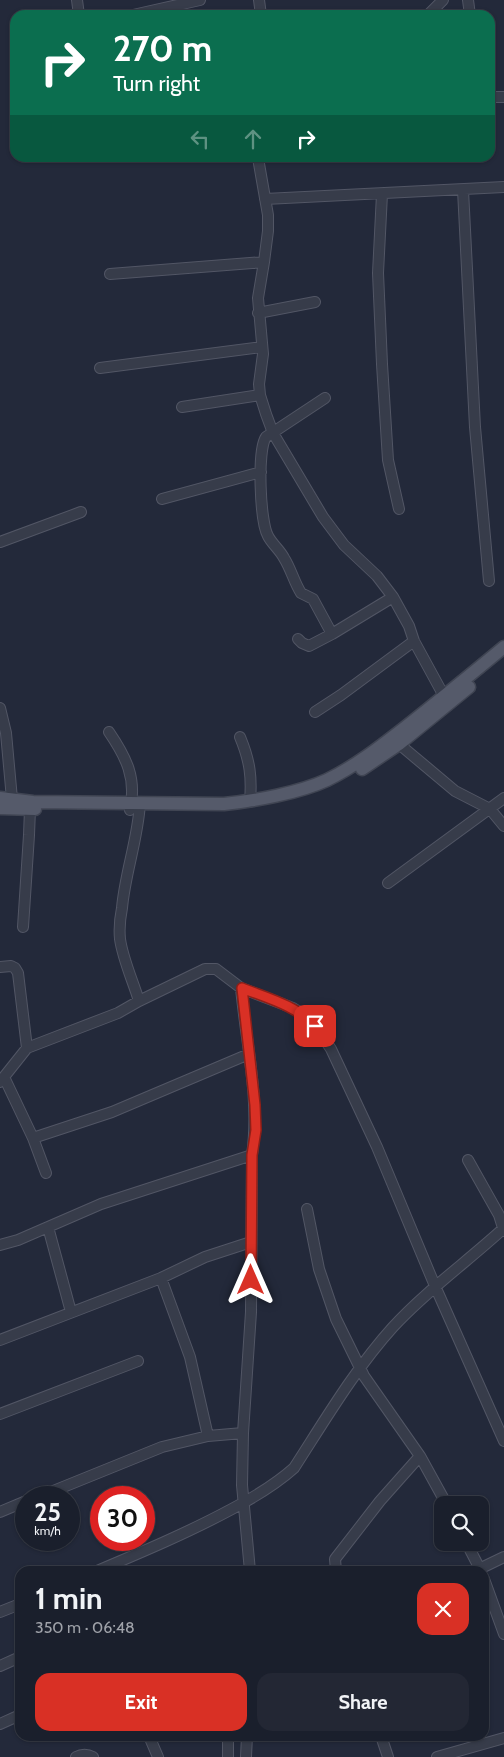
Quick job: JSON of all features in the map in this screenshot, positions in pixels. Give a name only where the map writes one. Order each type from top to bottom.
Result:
[{"type":"main road","points":[[6,798],[33,802],[224,808],[298,798],[332,787],[399,744],[436,708],[444,696],[504,647]]},
{"type":"main road","points":[[246,804],[326,780],[364,758],[436,708],[504,656]]},
{"type":"main road","points":[[0,808],[136,806]]},
{"type":"street","points":[[150,10],[170,4],[200,0]]},
{"type":"street","points":[[259,162],[268,232],[258,290],[258,313],[262,347],[259,384],[260,395],[273,433],[323,517],[344,545],[377,576],[393,597],[444,696]]},
{"type":"street","points":[[265,199],[504,187]]},
{"type":"street","points":[[463,190],[475,427],[489,581]]},
{"type":"street","points":[[382,194],[378,273],[382,373],[388,460],[399,509]]},
{"type":"street","points":[[110,274],[264,262]]},
{"type":"street","points":[[258,313],[315,302]]},
{"type":"street","points":[[100,368],[262,347]]},
{"type":"street","points":[[182,407],[260,395]]},
{"type":"street","points":[[325,398],[266,437],[263,442],[261,472],[262,512],[268,536],[284,558],[301,593],[311,598],[316,604],[332,634]]},
{"type":"street","points":[[162,499],[261,472]]},
{"type":"street","points":[[0,542],[81,512]]},
{"type":"street","points":[[298,639],[309,646],[393,597]]},
{"type":"street","points":[[315,712],[414,641]]},
{"type":"street","points":[[0,708],[6,733],[6,798]]},
{"type":"street","points":[[108,732],[123,752],[133,782],[136,806],[136,838],[123,892],[120,938],[139,1001]]},
{"type":"street","points":[[240,737],[246,751],[250,770],[246,804]]},
{"type":"street","points":[[399,744],[455,792],[490,809],[504,826]]},
{"type":"street","points":[[388,883],[504,798]]},
{"type":"street","points":[[23,927],[30,835],[30,809]]},
{"type":"street","points":[[0,967],[11,966],[18,973],[27,1048]]},
{"type":"street","points":[[46,1173],[32,1138],[2,1079],[27,1048],[118,1014],[139,1001],[210,968],[216,969],[242,988],[293,1008],[306,1016],[324,1037],[335,1056],[377,1147],[434,1286],[504,1441]]},
{"type":"street","points":[[242,988],[256,1130],[252,1155],[251,1312],[243,1433],[243,1503],[249,1566]]},
{"type":"street","points":[[32,1138],[112,1112],[249,1054]]},
{"type":"street","points":[[0,1245],[18,1240],[101,1204],[252,1155]]},
{"type":"street","points":[[108,1566],[200,1526],[282,1479],[294,1468],[360,1368],[392,1328],[434,1286],[482,1249],[504,1229],[499,1215],[468,1160]]},
{"type":"street","points":[[308,1209],[319,1269],[336,1319],[360,1368],[420,1456],[442,1496]]},
{"type":"street","points":[[48,1227],[71,1312]]},
{"type":"street","points":[[0,1340],[161,1278],[205,1258],[251,1242]]},
{"type":"street","points":[[161,1278],[190,1357],[208,1436]]},
{"type":"street","points":[[0,1414],[138,1361]]},
{"type":"street","points":[[66,1486],[162,1447],[208,1436],[243,1433]]},
{"type":"street","points":[[336,1566],[335,1560],[380,1501],[420,1456]]},
{"type":"street","points":[[0,1512],[15,1506]]},
{"type":"street","points":[[470,1551],[477,1566]]},
{"type":"street","points":[[489,1567],[504,1557]]},
{"type":"street","points":[[489,1596],[504,1634]]},
{"type":"street","points":[[0,1612],[15,1606]]},
{"type":"street","points":[[0,1666],[15,1659]]},
{"type":"street","points":[[0,1724],[15,1717]]},
{"type":"street","points":[[437,1757],[504,1738]]},
{"type":"street","points":[[151,1741],[158,1757]]},
{"type":"street","points":[[228,1741],[228,1757]]},
{"type":"street","points":[[246,1741],[246,1757]]},
{"type":"street","points":[[383,1741],[388,1757]]},
{"type":"street","points":[[76,1757],[81,1754],[88,1754],[93,1757]]},
{"type":"route","points":[[251,1280],[252,1155],[256,1130],[242,988],[293,1008],[306,1016],[315,1026]]}]
